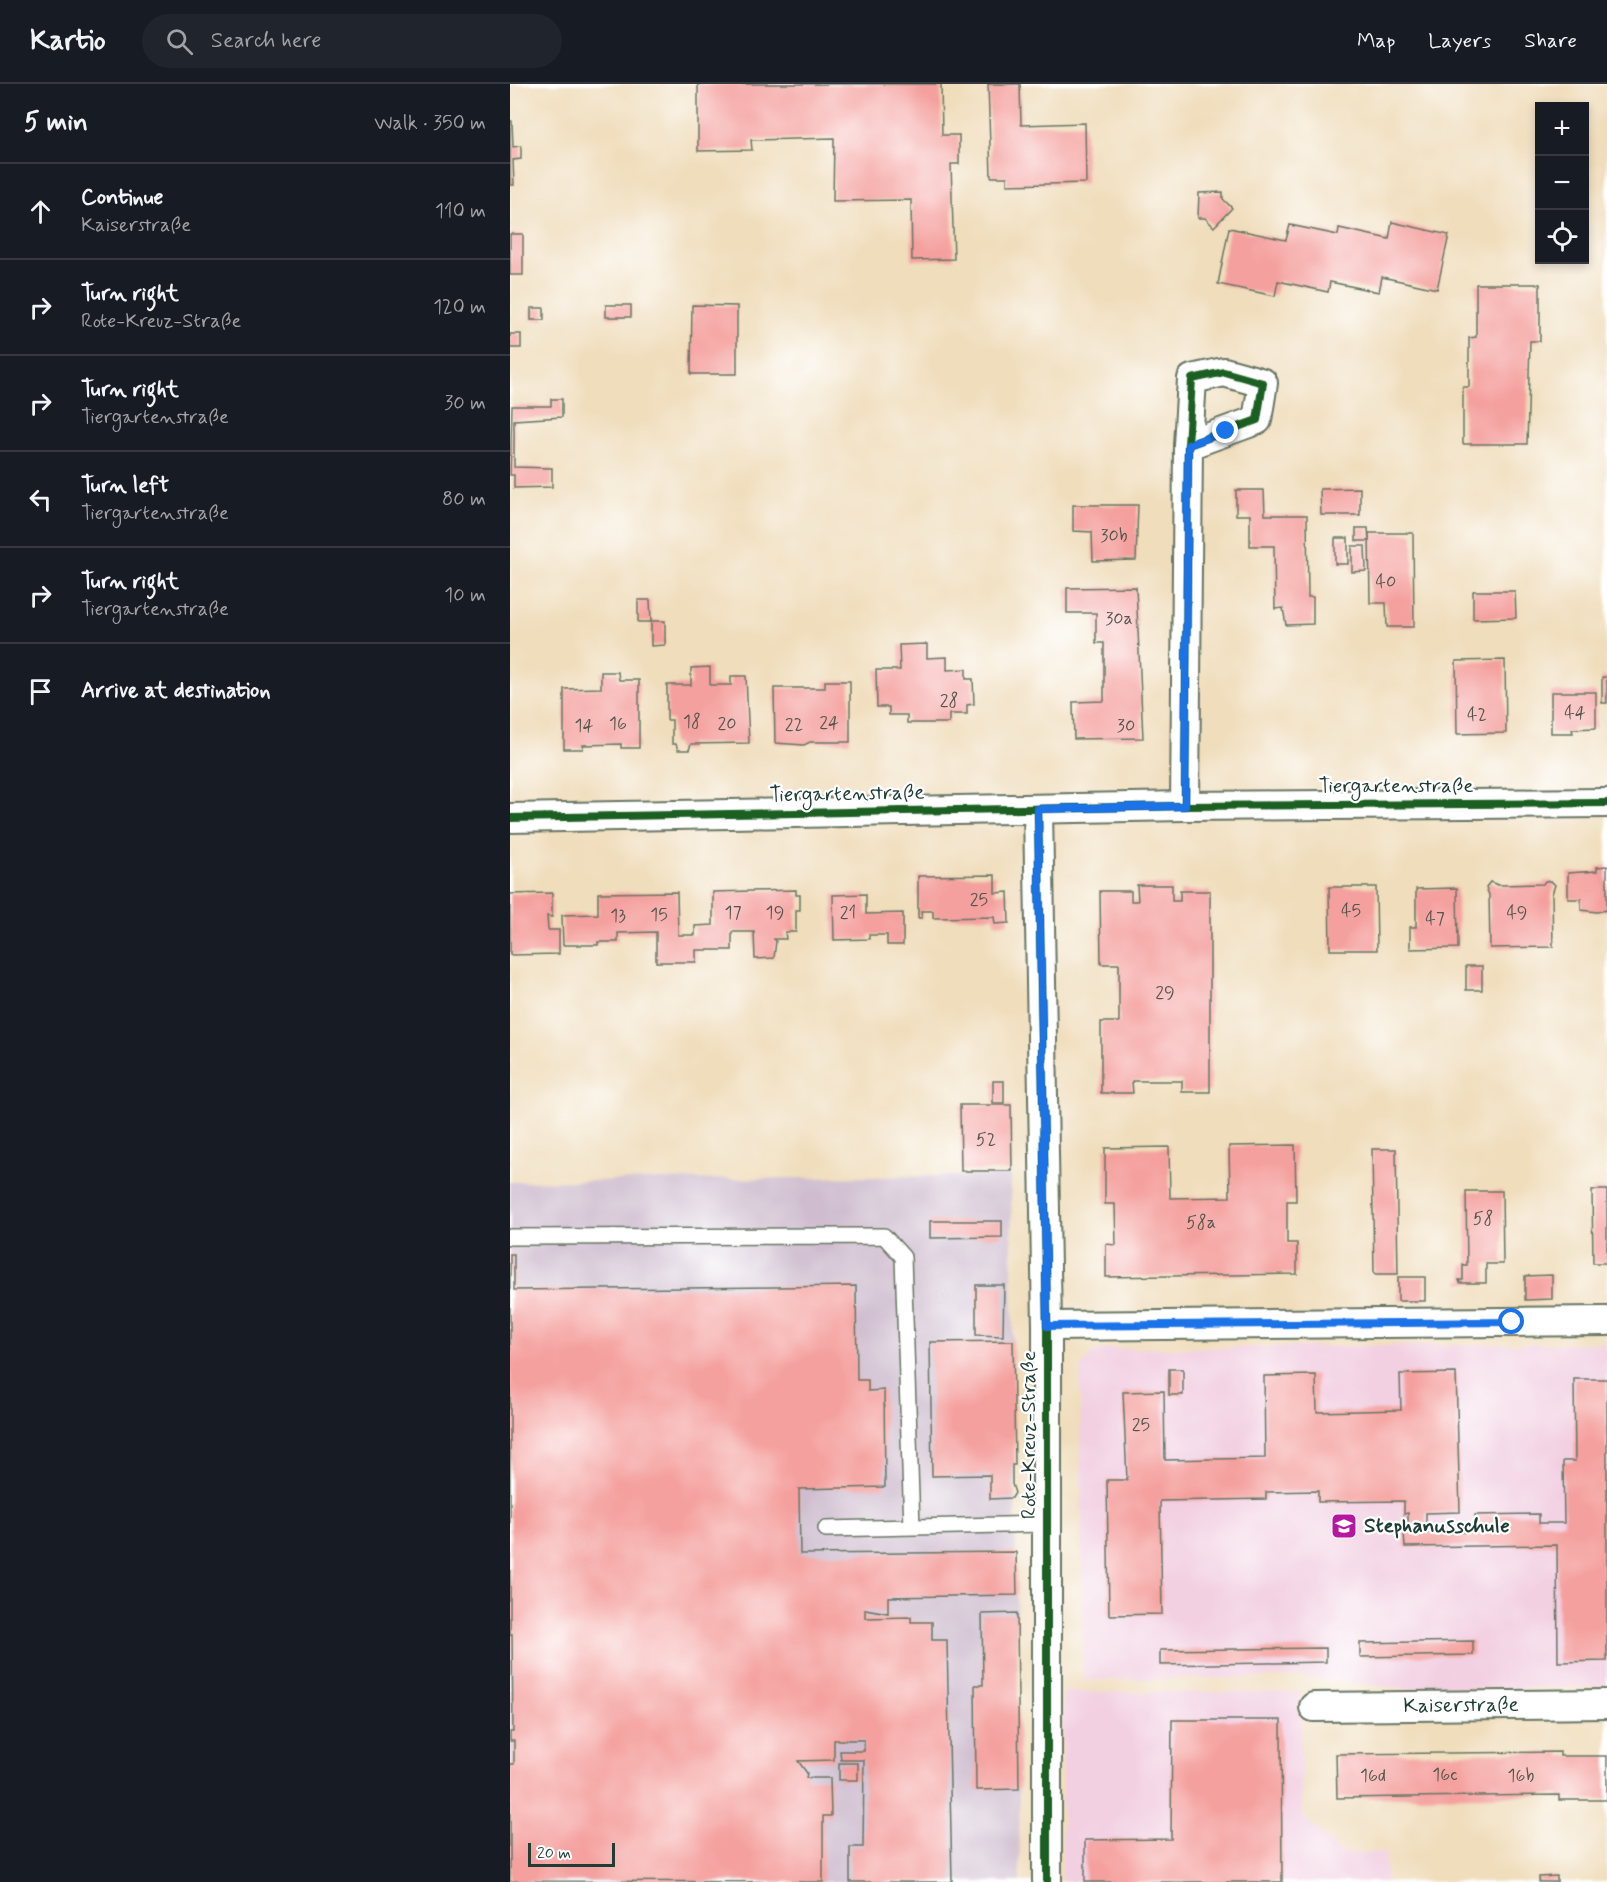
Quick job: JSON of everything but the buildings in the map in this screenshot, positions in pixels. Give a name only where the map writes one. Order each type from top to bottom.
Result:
[{"type":"street","points":[[1185,806],[1188,445]]},
{"type":"street","name":"Tiergartenstraße","points":[[510,818],[1185,806],[1607,802]]},
{"type":"street","name":"Rote-Kreuz-Straße","points":[[1038,809],[1047,1326],[1047,1882]]},
{"type":"street","points":[[1047,1326],[1607,1321]]},
{"type":"street","name":"Kaiserstraße","points":[[1314,1707],[1607,1704]]},
{"type":"lane","points":[[510,1236],[884,1236],[903,1257],[912,1527]]},
{"type":"lane","points":[[826,1529],[1047,1524]]},
{"type":"shaded area","points":[[1011,1175],[1020,1882],[510,1882],[510,1182]]},
{"type":"shaded area","name":"Stephanusschule","points":[[1607,1343],[1607,1687],[1406,1689],[1300,1677],[1083,1680],[1080,1376],[1081,1367],[1091,1354],[1106,1349]]},
{"type":"shaded area","points":[[1063,1692],[1301,1692],[1302,1815],[1340,1853],[1385,1853],[1386,1882],[1062,1882]]},
{"type":"cycle path","points":[[1185,806],[1188,445],[1257,420],[1263,383],[1224,372],[1192,379],[1188,445]]},
{"type":"cycle path","points":[[510,818],[1185,806],[1607,803]]},
{"type":"cycle path","points":[[1038,809],[1047,1326],[1047,1882]]},
{"type":"place","name":"Stephanusschule","points":[[1344,1526]]},
{"type":"route","points":[[1226,431],[1188,445],[1185,806],[1038,809],[1047,1326],[1512,1322]]}]
